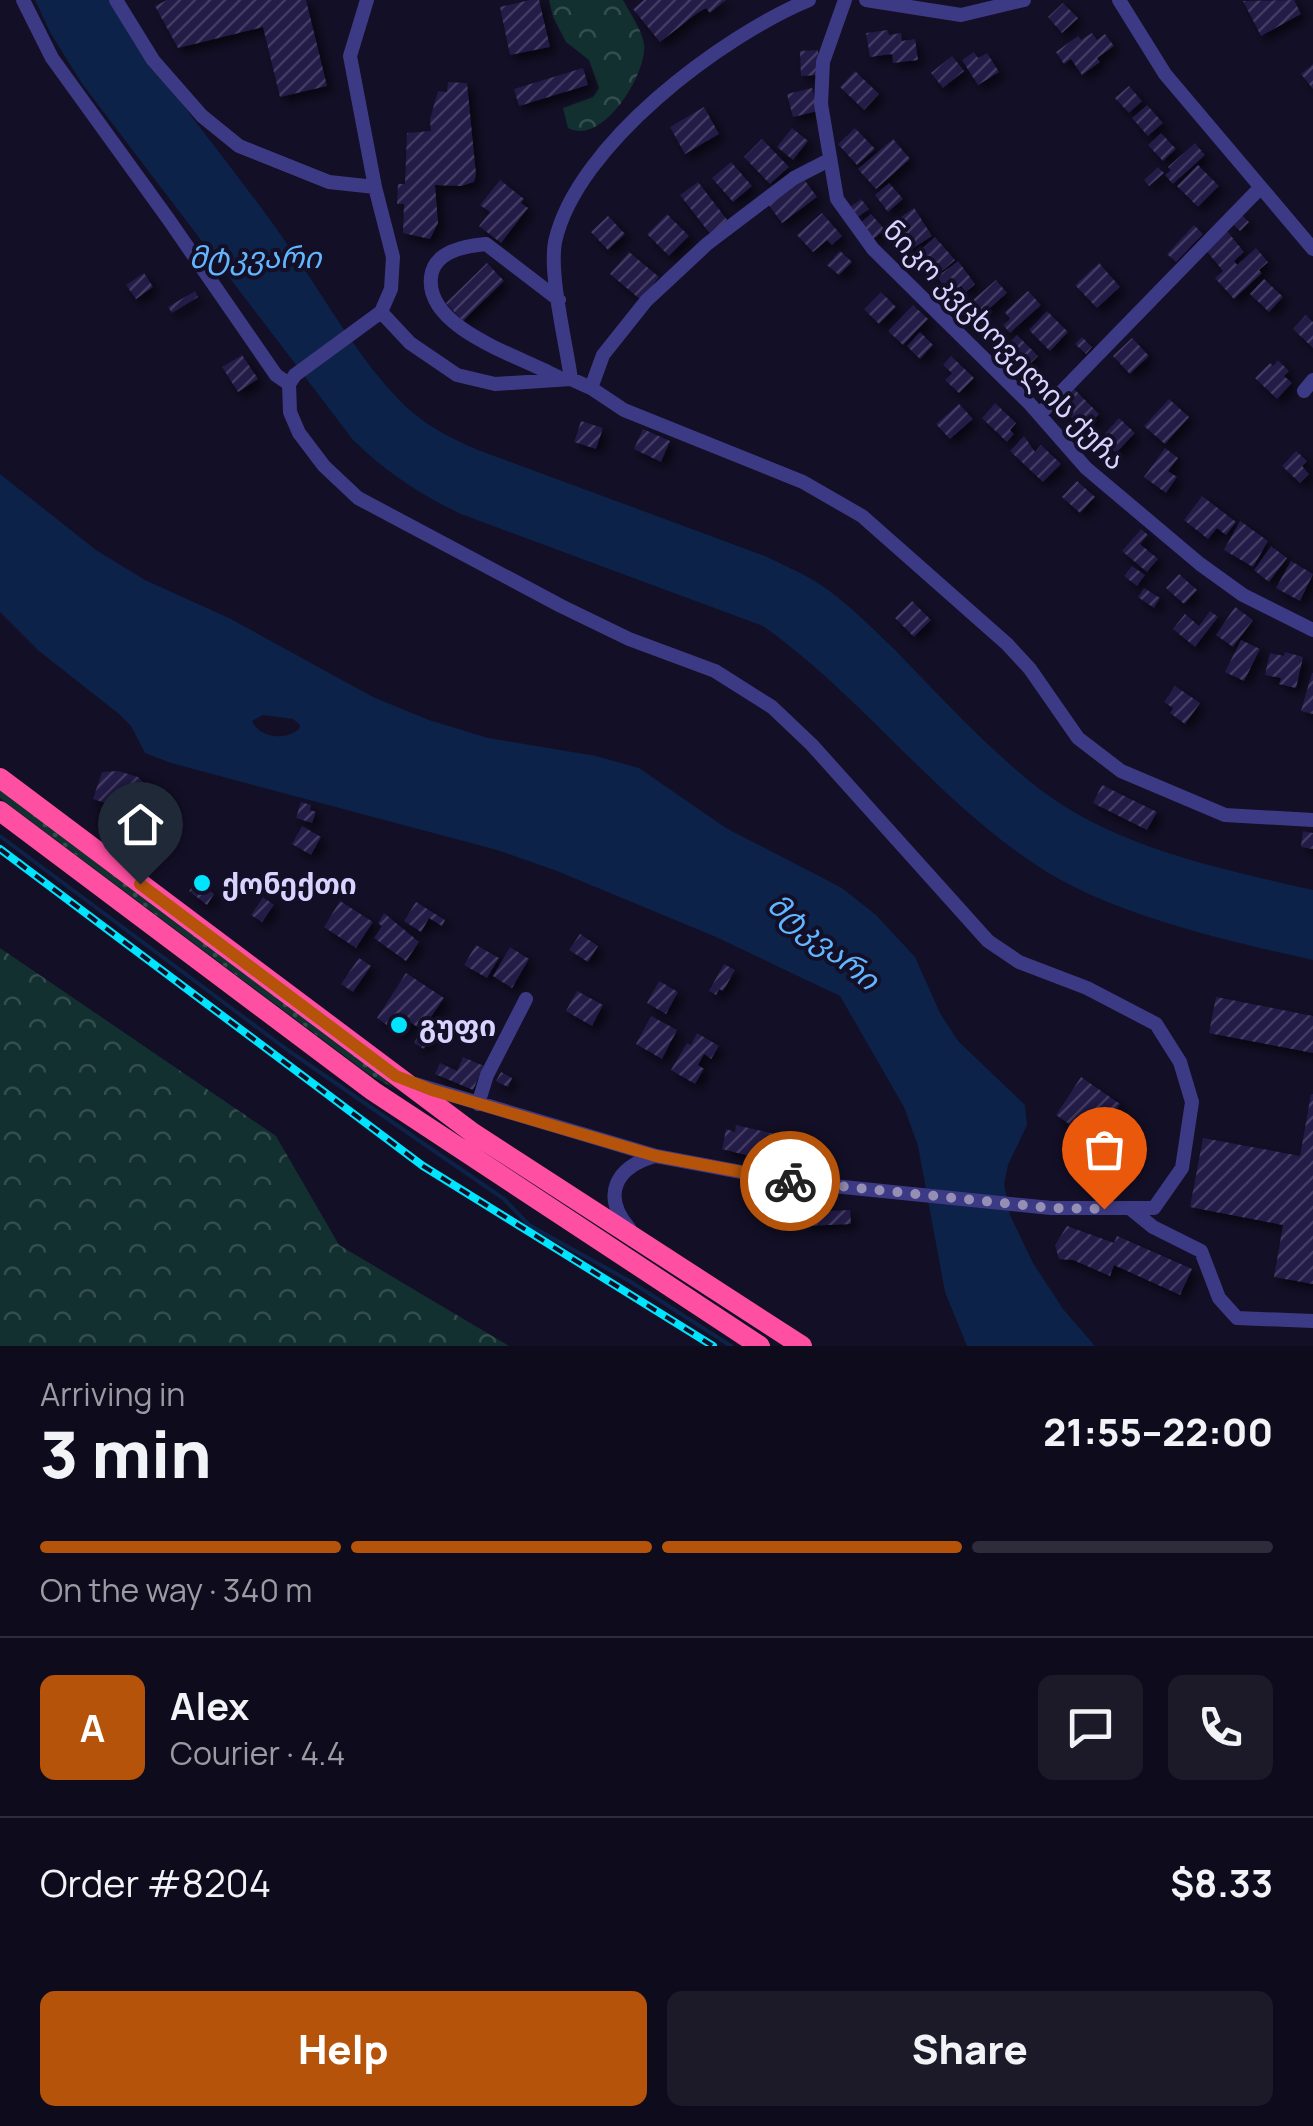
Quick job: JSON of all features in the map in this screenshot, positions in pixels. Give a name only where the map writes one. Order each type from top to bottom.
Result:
[{"type":"highway","points":[[0,778],[473,1133],[802,1346]]},
{"type":"highway","points":[[0,812],[374,1091],[760,1346]]},
{"type":"street","points":[[23,0],[52,58],[276,375],[292,379]]},
{"type":"street","points":[[116,0],[153,60],[202,116],[239,146],[328,182],[375,186]]},
{"type":"street","points":[[366,0],[350,56],[393,256],[391,289],[381,312],[292,379],[290,412],[299,433],[324,466],[358,498],[561,606],[629,638],[716,671],[772,707],[812,744],[988,941],[1018,962],[1086,988],[1156,1024],[1180,1062],[1192,1102],[1182,1168],[1154,1208],[1051,1208],[794,1182],[656,1156],[396,1076]]},
{"type":"street","points":[[566,379],[553,271],[556,241],[572,201],[623,131],[694,68],[739,35],[809,0]]},
{"type":"street","name":"ნიკო კვცხოველის ქუჩა","points":[[845,0],[823,62],[821,104],[837,198],[873,249],[1040,414],[1086,468],[1243,595],[1313,630]]},
{"type":"street","points":[[866,0],[961,14],[1024,0]]},
{"type":"street","points":[[1118,0],[1165,74],[1259,188],[1310,240]]},
{"type":"street","points":[[591,388],[603,355],[646,302],[706,244],[794,178],[829,160]]},
{"type":"street","points":[[1040,414],[1259,188]]},
{"type":"street","points":[[559,300],[486,244],[463,246],[432,268],[430,285],[437,306],[456,326],[591,388],[624,410],[803,482],[862,516],[1007,644],[1030,669],[1078,738],[1122,771],[1225,814],[1313,820]]},
{"type":"street","points":[[381,312],[410,343],[457,375],[495,384],[566,379]]},
{"type":"street","points":[[478,1104],[487,1075],[526,1000]]},
{"type":"street","points":[[641,1242],[614,1207],[616,1184],[638,1161],[656,1156]]},
{"type":"street","points":[[1132,1210],[1153,1227],[1200,1251],[1219,1298],[1237,1318],[1313,1321]]},
{"type":"green space","points":[[549,0],[623,0],[641,33],[644,44],[639,72],[621,104],[595,127],[581,131],[568,128],[563,108],[593,97],[599,88],[589,60],[566,42]]},
{"type":"green space","points":[[0,786],[374,1069],[395,1089],[370,1075],[0,798]]},
{"type":"green space","points":[[0,948],[276,1136],[339,1245],[509,1346],[0,1346]]},
{"type":"water","name":"მტკვარი","points":[[35,0],[110,0],[377,375],[420,418],[478,450],[765,556],[818,583],[874,629],[999,755],[1067,808],[1134,841],[1169,853],[1313,890],[1313,960],[1135,913],[1068,884],[1039,867],[966,811],[834,684],[763,626],[461,514],[391,472],[353,440],[83,85]]},
{"type":"water","points":[[0,474],[96,550],[145,580],[231,619],[373,697],[488,738],[596,756],[639,768],[726,828],[842,888],[876,915],[915,957],[940,1013],[958,1041],[1025,1105],[1027,1125],[1008,1165],[1004,1184],[1010,1215],[1033,1263],[1063,1309],[1095,1346],[967,1346],[945,1292],[918,1146],[904,1107],[840,996],[716,937],[497,850],[145,753],[131,726],[119,714],[39,651],[0,612]],"holes":[[[263,715],[293,719],[299,729],[280,736],[261,731],[252,721]]]},
{"type":"building","points":[[167,0],[306,0],[327,86],[280,97],[263,27],[178,48],[155,6]]},
{"type":"building","points":[[539,0],[550,47],[510,55],[500,7]]},
{"type":"building","points":[[644,0],[726,0],[710,13],[706,8],[696,14],[660,42],[633,9]]},
{"type":"building","points":[[1294,0],[1301,14],[1261,36],[1243,1]]},
{"type":"building","points":[[1063,3],[1078,18],[1062,33],[1048,17]]},
{"type":"building","points":[[888,30],[889,35],[901,33],[902,41],[915,39],[918,60],[893,63],[892,54],[870,57],[866,33]]},
{"type":"building","points":[[1092,33],[1097,40],[1105,34],[1114,46],[1082,75],[1071,59],[1064,64],[1056,52],[1078,36],[1081,40]]},
{"type":"building","points":[[818,50],[819,75],[801,76],[800,51]]},
{"type":"building","points":[[974,52],[978,58],[987,53],[999,72],[978,85],[962,60]]},
{"type":"building","points":[[952,56],[964,71],[943,88],[931,73]]},
{"type":"building","points":[[1313,64],[1313,89],[1301,74]]},
{"type":"building","points":[[583,68],[588,85],[519,106],[514,89]]},
{"type":"building","points":[[855,71],[879,94],[864,110],[840,87]]},
{"type":"building","points":[[448,82],[467,83],[476,175],[474,182],[461,186],[435,185],[438,223],[430,239],[403,233],[404,204],[397,204],[398,184],[405,184],[407,133],[431,131],[430,119],[438,91],[447,92]]},
{"type":"building","points":[[1129,86],[1142,101],[1129,113],[1115,98]]},
{"type":"building","points":[[812,88],[818,111],[793,117],[787,94]]},
{"type":"building","points":[[1147,105],[1163,123],[1148,136],[1132,118]]},
{"type":"building","points":[[704,107],[719,134],[685,154],[670,127]]},
{"type":"building","points":[[792,128],[808,141],[793,160],[777,147]]},
{"type":"building","points":[[855,128],[875,149],[857,165],[838,144]]},
{"type":"building","points":[[1161,133],[1176,149],[1163,161],[1148,145]]},
{"type":"building","points":[[762,139],[789,167],[770,184],[744,157]]},
{"type":"building","points":[[893,139],[910,159],[876,189],[858,169]]},
{"type":"building","points":[[1195,143],[1205,155],[1173,184],[1165,175],[1171,170],[1168,167]]},
{"type":"building","points":[[731,162],[752,186],[733,202],[712,178]]},
{"type":"building","points":[[1198,165],[1219,186],[1198,207],[1177,186]]},
{"type":"building","points":[[1158,167],[1164,173],[1149,186],[1144,180]]},
{"type":"building","points":[[803,178],[817,197],[782,223],[768,204]]},
{"type":"building","points":[[500,180],[524,199],[521,203],[528,208],[501,243],[479,226],[490,212],[480,205]]},
{"type":"building","points":[[698,182],[728,221],[711,235],[680,195]]},
{"type":"building","points":[[889,183],[903,199],[888,212],[875,195]]},
{"type":"building","points":[[861,199],[869,209],[858,217],[850,207]]},
{"type":"building","points":[[914,208],[932,236],[909,251],[891,224]]},
{"type":"building","points":[[822,213],[842,236],[832,245],[827,240],[813,252],[797,235]]},
{"type":"building","points":[[1240,213],[1249,222],[1240,231],[1231,222]]},
{"type":"building","points":[[667,214],[689,236],[669,256],[647,234]]},
{"type":"building","points":[[871,214],[885,230],[873,239],[860,223]]},
{"type":"building","points":[[608,216],[625,234],[608,250],[591,232]]},
{"type":"building","points":[[1194,225],[1203,234],[1176,262],[1167,254]]},
{"type":"building","points":[[1227,231],[1244,252],[1234,261],[1237,265],[1256,248],[1268,262],[1259,270],[1262,273],[1234,299],[1215,278],[1223,271],[1205,249]]},
{"type":"building","points":[[935,237],[955,260],[935,277],[920,261],[926,255],[921,250]]},
{"type":"building","points":[[840,251],[852,262],[839,275],[827,265]]},
{"type":"building","points":[[629,252],[659,277],[641,300],[610,274]]},
{"type":"building","points":[[958,261],[975,284],[966,292],[961,286],[950,294],[937,277]]},
{"type":"building","points":[[487,263],[504,281],[463,321],[446,303]]},
{"type":"building","points":[[1099,263],[1120,287],[1097,308],[1075,285]]},
{"type":"building","points":[[144,273],[153,287],[136,299],[126,285]]},
{"type":"building","points":[[1264,279],[1283,297],[1269,312],[1250,294]]},
{"type":"building","points":[[996,280],[1007,293],[978,319],[966,306]]},
{"type":"building","points":[[195,291],[198,297],[172,313],[168,307]]},
{"type":"building","points":[[1028,291],[1041,305],[1010,333],[1003,325],[1010,319],[1005,312]]},
{"type":"building","points":[[881,292],[896,307],[879,324],[864,309]]},
{"type":"building","points":[[960,303],[967,311],[958,318],[951,310]]},
{"type":"building","points":[[913,305],[928,319],[903,345],[888,331]]},
{"type":"building","points":[[1047,311],[1068,332],[1050,351],[1029,330]]},
{"type":"building","points":[[1306,315],[1313,322],[1313,348],[1293,329]]},
{"type":"building","points":[[920,332],[933,345],[920,359],[907,346]]},
{"type":"building","points":[[1017,335],[1038,356],[1020,374],[999,353]]},
{"type":"building","points":[[1082,337],[1092,347],[1086,354],[1075,344]]},
{"type":"building","points":[[1132,338],[1149,356],[1130,374],[1113,356]]},
{"type":"building","points":[[242,355],[258,379],[238,392],[222,367]]},
{"type":"building","points":[[951,356],[974,378],[959,393],[945,380],[952,373],[943,365]]},
{"type":"building","points":[[1278,360],[1289,371],[1284,376],[1292,383],[1277,399],[1255,378]]},
{"type":"building","points":[[1073,388],[1099,414],[1083,431],[1059,403]]},
{"type":"building","points":[[1169,399],[1189,417],[1165,444],[1144,426]]},
{"type":"building","points":[[995,403],[1016,423],[1007,442],[982,418]]},
{"type":"building","points":[[959,404],[973,419],[950,439],[936,424]]},
{"type":"building","points":[[1119,418],[1135,433],[1116,453],[1100,439]]},
{"type":"building","points":[[581,421],[603,428],[596,449],[574,442]]},
{"type":"building","points":[[643,429],[670,441],[661,462],[634,449]]},
{"type":"building","points":[[1024,436],[1035,452],[1041,445],[1061,464],[1043,482],[1010,451]]},
{"type":"building","points":[[1165,448],[1178,458],[1168,471],[1177,477],[1166,493],[1144,477]]},
{"type":"building","points":[[1296,451],[1307,461],[1302,466],[1309,474],[1300,483],[1282,466]]},
{"type":"building","points":[[1077,481],[1095,497],[1080,513],[1062,497]]},
{"type":"building","points":[[1202,496],[1236,522],[1226,535],[1217,528],[1208,539],[1184,520]]},
{"type":"building","points":[[1240,521],[1268,541],[1253,567],[1224,550]]},
{"type":"building","points":[[1141,529],[1148,535],[1140,544],[1158,559],[1147,572],[1122,551]]},
{"type":"building","points":[[1271,546],[1287,558],[1269,582],[1254,570]]},
{"type":"building","points":[[1291,561],[1313,574],[1300,601],[1276,588]]},
{"type":"building","points":[[1132,566],[1145,575],[1137,586],[1124,576]]},
{"type":"building","points":[[1179,574],[1197,590],[1184,604],[1166,588]]},
{"type":"building","points":[[1144,588],[1160,598],[1154,608],[1138,597]]},
{"type":"building","points":[[912,601],[931,620],[914,637],[895,618]]},
{"type":"building","points":[[1235,607],[1253,620],[1233,647],[1216,635]]},
{"type":"building","points":[[1210,611],[1218,617],[1195,647],[1173,629],[1185,614],[1199,626]]},
{"type":"building","points":[[1241,640],[1260,649],[1244,681],[1225,672]]},
{"type":"building","points":[[1285,652],[1303,657],[1296,688],[1279,684],[1281,678],[1265,675],[1270,653],[1284,656]]},
{"type":"building","points":[[1313,673],[1313,714],[1301,711]]},
{"type":"building","points":[[1175,686],[1200,703],[1185,724],[1170,713],[1173,708],[1164,702]]},
{"type":"building","points":[[118,771],[138,777],[151,789],[151,799],[161,802],[155,819],[93,799],[102,772]]},
{"type":"building","points":[[1102,785],[1157,812],[1147,830],[1093,803]]},
{"type":"building","points":[[301,802],[311,805],[310,810],[316,812],[312,823],[296,818]]},
{"type":"building","points":[[302,826],[321,837],[311,855],[292,844]]},
{"type":"building","points":[[1303,831],[1313,833],[1313,849],[1301,847]]},
{"type":"building","points":[[197,881],[214,894],[207,905],[189,891]]},
{"type":"building","points":[[263,897],[274,905],[262,922],[251,915]]},
{"type":"building","points":[[340,901],[373,922],[356,948],[324,927]]},
{"type":"building","points":[[416,902],[445,920],[442,926],[429,918],[421,932],[404,921]]},
{"type":"building","points":[[384,913],[419,942],[406,961],[374,938]]},
{"type":"building","points":[[580,934],[598,946],[588,962],[569,950]]},
{"type":"building","points":[[476,945],[499,958],[487,978],[464,965]]},
{"type":"building","points":[[510,947],[529,959],[512,988],[493,976]]},
{"type":"building","points":[[359,958],[371,966],[353,992],[341,984]]},
{"type":"building","points":[[724,964],[735,970],[723,991],[719,989],[716,995],[709,991]]},
{"type":"building","points":[[406,973],[444,998],[424,1027],[434,1033],[424,1049],[414,1043],[422,1030],[410,1022],[401,1035],[377,1018]]},
{"type":"building","points":[[659,981],[678,992],[666,1014],[647,1003]]},
{"type":"building","points":[[577,991],[603,1005],[592,1026],[566,1011]]},
{"type":"building","points":[[1216,997],[1313,1016],[1313,1053],[1209,1033]]},
{"type":"building","points":[[651,1016],[677,1030],[662,1059],[636,1044]]},
{"type":"building","points":[[697,1033],[719,1046],[711,1059],[704,1054],[698,1065],[704,1069],[695,1084],[671,1070]]},
{"type":"building","points":[[463,1057],[484,1066],[473,1090],[435,1074],[440,1063],[457,1071]]},
{"type":"building","points":[[501,1072],[512,1078],[508,1087],[496,1081]]},
{"type":"building","points":[[1081,1077],[1120,1104],[1094,1141],[1056,1115]]},
{"type":"building","points":[[1311,1094],[1313,1284],[1274,1277],[1283,1225],[1190,1207],[1203,1138],[1300,1156]]},
{"type":"building","points":[[736,1125],[779,1135],[773,1162],[722,1149],[726,1129],[735,1132]]},
{"type":"building","points":[[787,1146],[804,1151],[800,1168],[783,1163]]},
{"type":"building","points":[[850,1210],[851,1224],[806,1226],[806,1212]]},
{"type":"building","points":[[1067,1226],[1114,1243],[1117,1236],[1192,1269],[1180,1295],[1114,1265],[1110,1276],[1073,1260],[1059,1259],[1055,1245]]},
{"type":"waterway","points":[[0,836],[289,1051],[504,1199],[529,1225],[631,1282],[731,1346]]},
{"type":"railway","points":[[0,849],[423,1166],[713,1346]]},
{"type":"way so far","points":[[790,1181],[1051,1208],[1104,1209]]},
{"type":"place","name":"ქონექთი","points":[[202,883]]},
{"type":"place","name":"გუფი","points":[[399,1025]]},
{"type":"route","points":[[140,884],[396,1076],[656,1156],[790,1181]]}]
